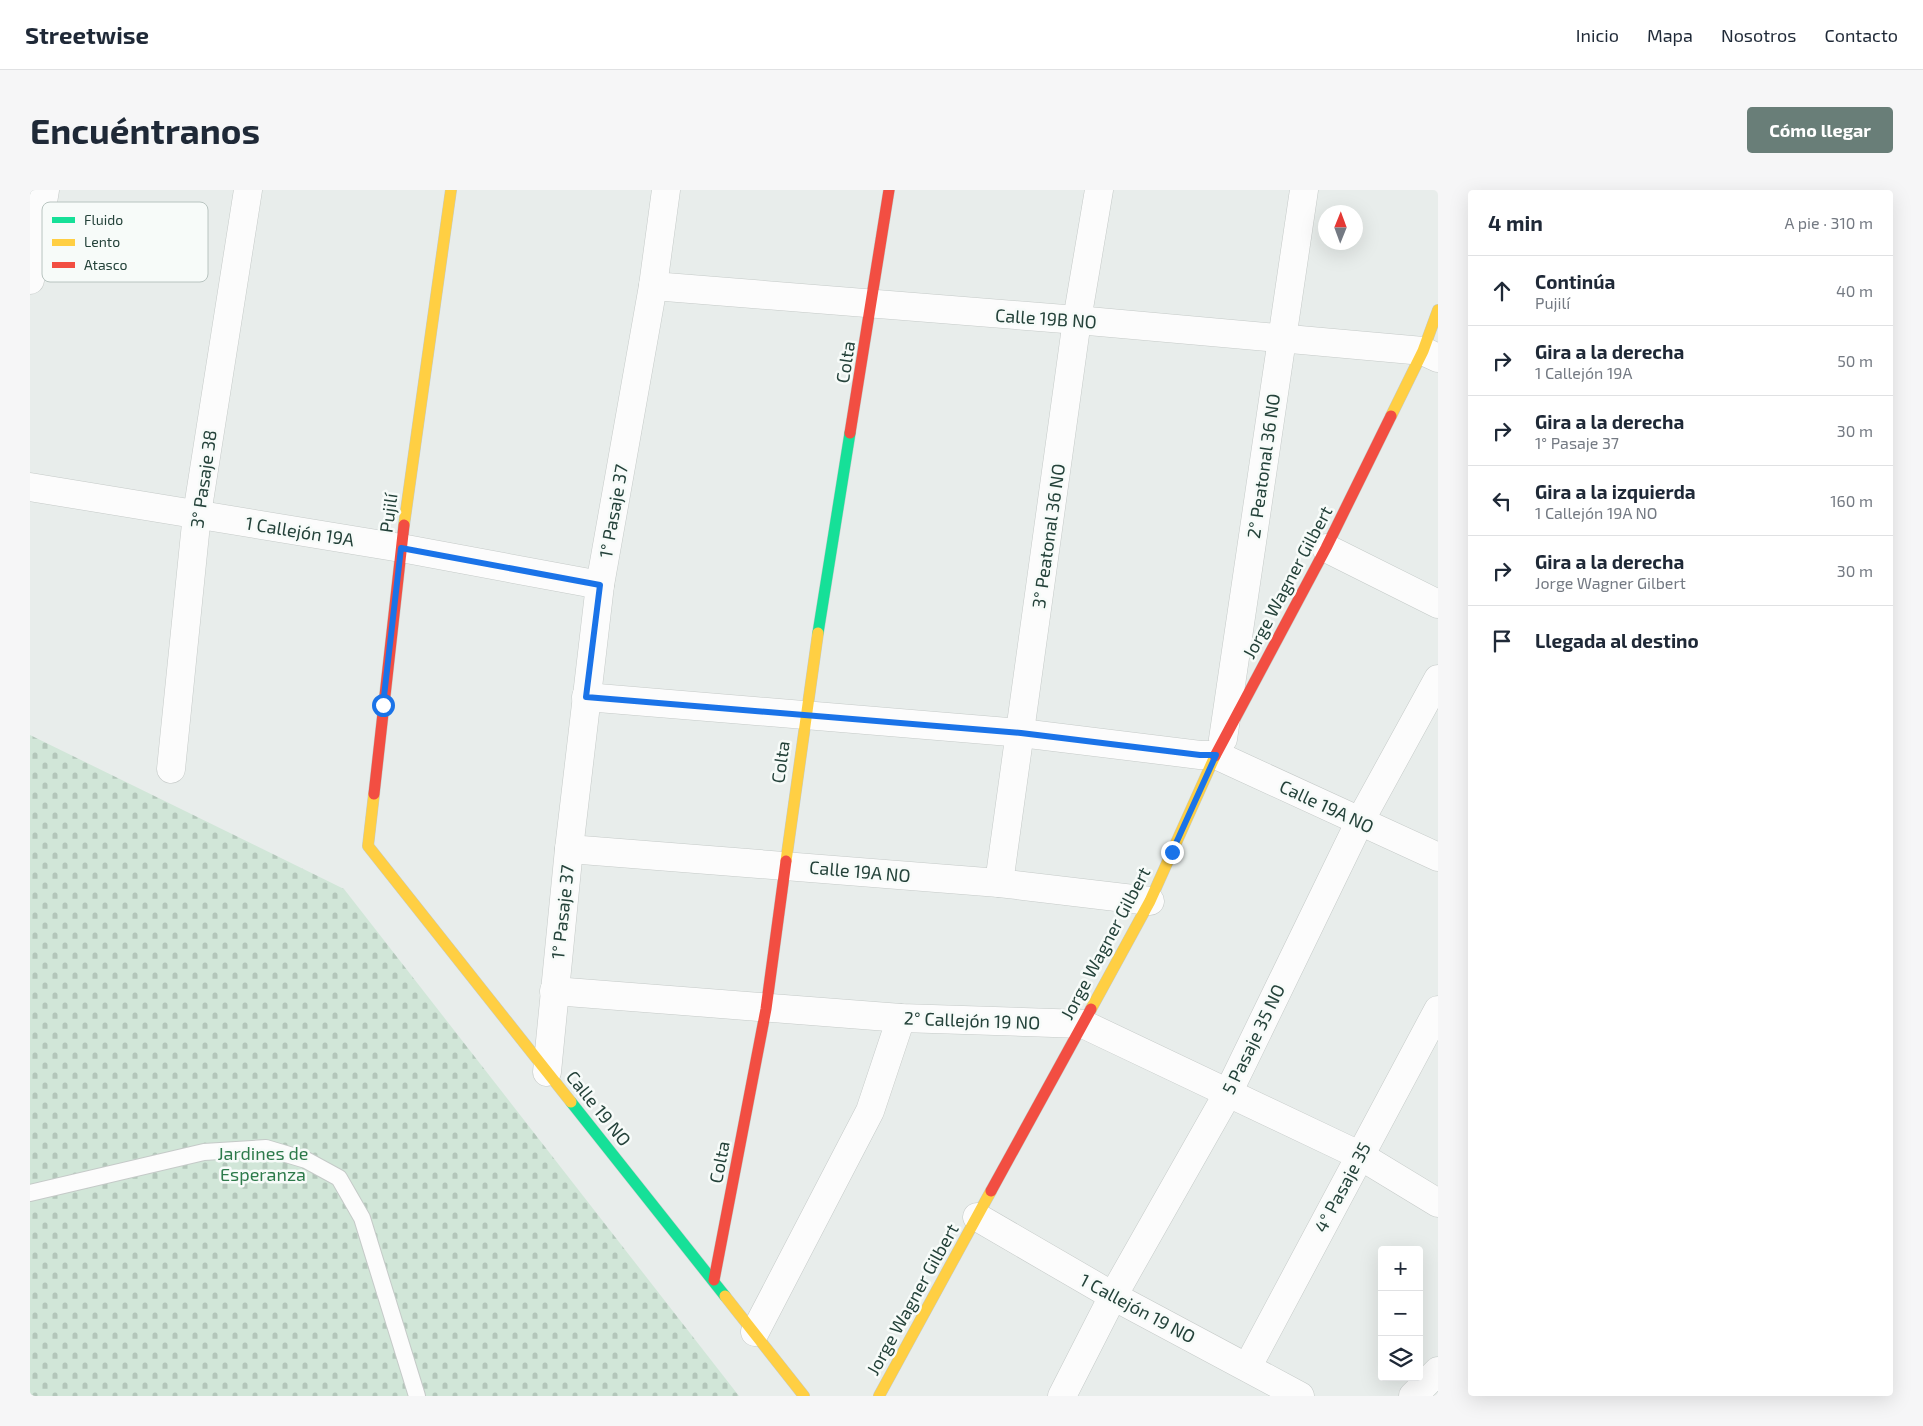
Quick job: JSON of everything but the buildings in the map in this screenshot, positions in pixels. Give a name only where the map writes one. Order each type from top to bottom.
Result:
[{"type":"street","name":"3° Pasaje 38","points":[[170,769],[197,514],[248,190]]},
{"type":"street","name":"Pujilí","points":[[368,842],[401,548],[451,190]]},
{"type":"street","name":"1° Pasaje 37","points":[[547,1072],[569,849],[600,585],[653,286],[666,190]]},
{"type":"street","name":"Colta","points":[[714,1280],[766,1009],[805,716],[889,190]]},
{"type":"street","name":"3° Peatonal 36 NO","points":[[999,882],[1077,320],[1099,190]]},
{"type":"street","name":"2° Peatonal 36 NO","points":[[1219,749],[1304,190]]},
{"type":"street","points":[[30,280],[33,242],[42,203]]},
{"type":"street","name":"Calle 19B NO","points":[[653,286],[1077,320],[1430,354]]},
{"type":"street","name":"Jorge Wagner Gilbert","points":[[878,1396],[1150,901],[1219,749],[1430,354],[1438,310]]},
{"type":"street","name":"1 Callejón 19A","points":[[30,487],[401,548],[600,585]]},
{"type":"street","points":[[1326,548],[1438,604]]},
{"type":"street","name":"5 Pasaje 35 NO","points":[[1062,1396],[1113,1296],[1228,1092],[1360,821],[1438,679]]},
{"type":"street","points":[[586,697],[1021,733],[1200,755],[1219,749]]},
{"type":"street","name":"Calle 19A NO","points":[[1219,749],[1360,821],[1438,857]]},
{"type":"street","name":"Calle 19 NO","points":[[368,842],[372,852],[714,1280],[804,1396]]},
{"type":"street","name":"Calle 19A NO","points":[[569,849],[999,882],[1150,901]]},
{"type":"street","name":"2° Callejón 19 NO","points":[[554,992],[900,1018],[1083,1024],[1359,1155],[1438,1203]]},
{"type":"street","name":"4° Pasaje 35","points":[[1248,1366],[1438,1010]]},
{"type":"street","points":[[755,1332],[870,1112],[900,1018]]},
{"type":"street","name":"1 Callejón 19 NO","points":[[978,1217],[1113,1296],[1248,1366],[1300,1396]]},
{"type":"street","points":[[1413,1396],[1438,1371]]},
{"type":"lane","points":[[30,1193],[204,1152],[266,1148],[306,1160],[339,1178],[362,1218],[417,1396]]},
{"type":"green space","name":"Jardines de Esperanza","points":[[30,735],[344,889],[739,1396],[30,1396]]},
{"type":"traffic: fast","points":[[818,633],[850,433]]},
{"type":"traffic: fast","points":[[571,1102],[725,1296]]},
{"type":"traffic: slow","points":[[404,525],[451,190]]},
{"type":"traffic: slow","points":[[1391,416],[1423,351],[1438,310]]},
{"type":"traffic: slow","points":[[786,861],[818,633]]},
{"type":"traffic: slow","points":[[1091,1009],[1150,901],[1215,756]]},
{"type":"traffic: slow","points":[[374,794],[368,846],[571,1102]]},
{"type":"traffic: slow","points":[[879,1396],[991,1191]]},
{"type":"traffic: slow","points":[[725,1296],[804,1396]]},
{"type":"traffic: jam","points":[[850,433],[889,190]]},
{"type":"traffic: jam","points":[[1215,756],[1326,548],[1391,416]]},
{"type":"traffic: jam","points":[[374,794],[404,525]]},
{"type":"traffic: jam","points":[[714,1280],[766,1009],[786,861]]},
{"type":"traffic: jam","points":[[991,1191],[1091,1009]]},
{"type":"route","points":[[383,705],[401,548],[600,585],[586,697],[1021,733],[1200,755],[1216,755],[1172,852]]}]
